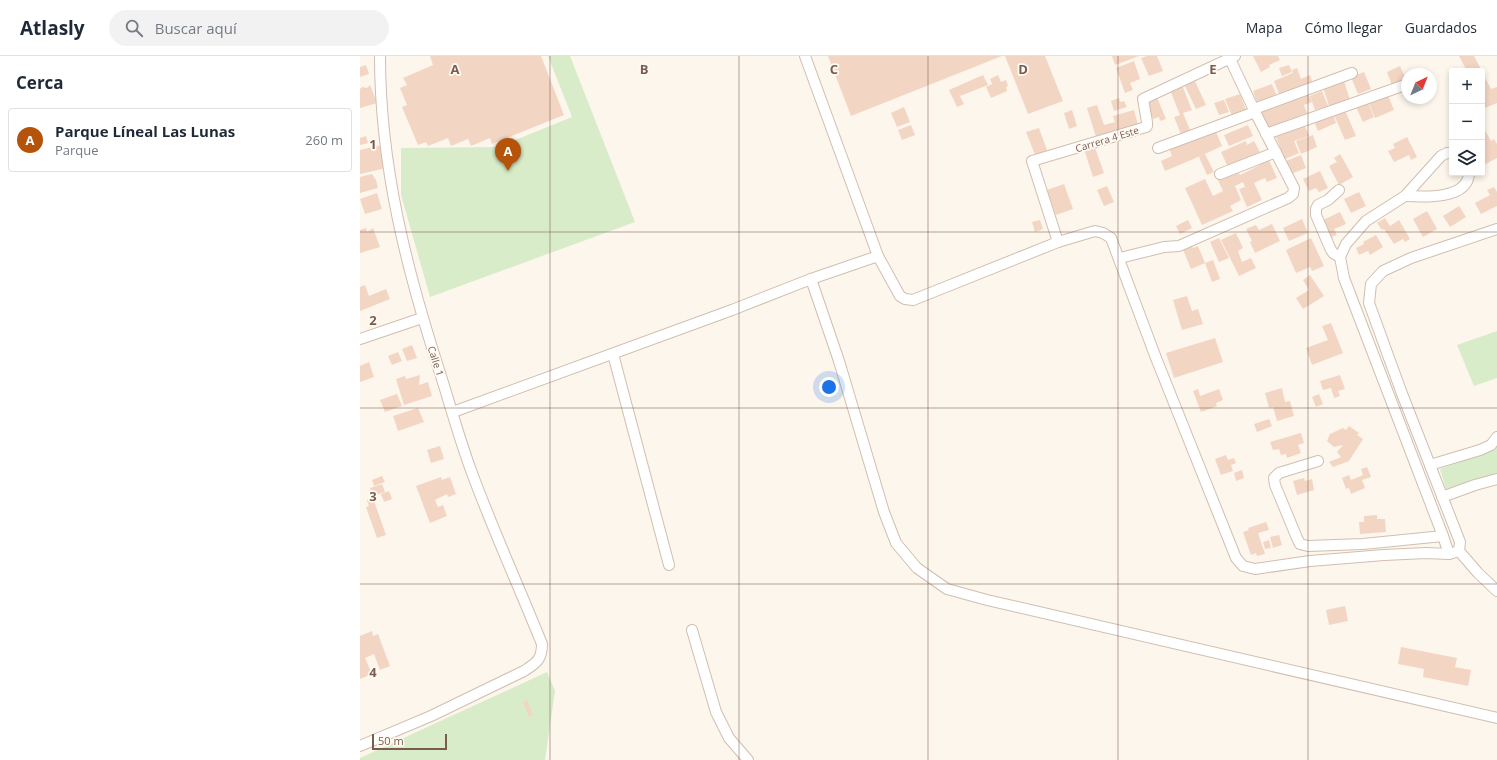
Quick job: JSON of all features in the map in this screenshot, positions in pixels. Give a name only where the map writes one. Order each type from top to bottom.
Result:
[{"type":"street","name":"Calle 1","points":[[360,746],[431,716],[524,671],[537,663],[542,653],[542,644],[472,472],[422,318],[409,271],[398,224],[388,165],[380,76],[380,56]]},
{"type":"street","points":[[805,56],[878,256],[900,296],[905,299],[913,300],[1058,242],[1095,231],[1112,238],[1156,358],[1236,558],[1243,566],[1255,569],[1310,561],[1398,554],[1449,554],[1459,551]]},
{"type":"street","points":[[1120,258],[1164,247],[1179,246],[1288,198],[1293,194],[1294,188],[1255,111],[1233,57]]},
{"type":"street","name":"Carrera 4 Este","points":[[1058,242],[1032,161],[1148,126],[1142,100],[1144,97],[1233,57]]},
{"type":"street","points":[[1158,148],[1352,73]]},
{"type":"street","points":[[1266,134],[1401,86]]},
{"type":"street","points":[[1220,174],[1276,152]]},
{"type":"street","points":[[1449,153],[1440,156],[1405,196],[1366,222],[1346,244],[1340,257],[1344,278],[1449,554]]},
{"type":"street","points":[[1405,196],[1445,196],[1457,192],[1465,185],[1469,176]]},
{"type":"street","points":[[1339,190],[1328,200],[1318,205],[1316,215],[1330,248],[1333,253],[1340,257]]},
{"type":"street","points":[[1497,229],[1412,258],[1383,271],[1371,284],[1369,303],[1401,391],[1460,542],[1459,551],[1478,573],[1497,591]]},
{"type":"street","points":[[453,412],[613,354],[811,279],[878,256]]},
{"type":"street","points":[[811,279],[839,361],[884,512],[896,544],[917,568],[947,589],[987,600],[1497,718]]},
{"type":"street","points":[[360,339],[422,318]]},
{"type":"street","points":[[613,354],[669,565]]},
{"type":"street","points":[[1430,465],[1480,450],[1491,445],[1497,437]]},
{"type":"street","points":[[1318,462],[1279,473],[1274,478],[1275,485],[1300,544],[1308,546],[1363,544],[1443,536]]},
{"type":"street","points":[[1442,497],[1474,484],[1497,479]]},
{"type":"street","points":[[692,630],[716,712],[729,738],[748,760]]},
{"type":"green space","points":[[548,56],[570,56],[635,222],[430,297],[401,195],[401,148],[498,147],[572,117]]},
{"type":"green space","points":[[1497,331],[1497,378],[1474,386],[1457,345]]},
{"type":"green space","points":[[1497,446],[1497,473],[1446,489],[1440,469],[1488,452]]},
{"type":"green space","points":[[547,672],[555,691],[545,760],[360,760],[360,758]]},
{"type":"building","points":[[430,56],[541,56],[564,115],[492,144],[490,138],[471,146],[468,139],[451,146],[448,138],[428,146],[426,142],[418,145],[402,107],[407,105],[400,88],[407,85],[403,78],[433,65]]},
{"type":"building","points":[[828,56],[1002,56],[851,116]]},
{"type":"building","points":[[1005,56],[1045,56],[1063,101],[1028,114]]},
{"type":"building","points":[[1112,56],[1139,56],[1115,65]]},
{"type":"building","points":[[1147,56],[1157,56],[1163,71],[1149,76],[1141,58]]},
{"type":"building","points":[[1253,56],[1278,56],[1280,60],[1269,65],[1270,67],[1261,72]]},
{"type":"building","points":[[1459,56],[1474,56],[1480,68],[1465,68]]},
{"type":"building","points":[[1134,61],[1140,79],[1130,83],[1133,90],[1125,93],[1116,68]]},
{"type":"building","points":[[366,65],[369,74],[360,77],[360,67]]},
{"type":"building","points":[[1289,65],[1292,72],[1282,76],[1279,68]]},
{"type":"building","points":[[1400,66],[1401,85],[1393,88],[1387,72]]},
{"type":"building","points":[[1297,68],[1301,79],[1310,75],[1313,84],[1299,89],[1298,87],[1279,94],[1274,81],[1293,73],[1292,70]]},
{"type":"building","points":[[1364,72],[1371,89],[1358,94],[1351,77]]},
{"type":"building","points":[[983,75],[988,85],[960,96],[964,104],[957,107],[949,90]]},
{"type":"building","points":[[998,75],[1001,82],[1006,80],[1008,86],[1006,87],[1007,91],[991,98],[986,87],[992,84],[990,79]]},
{"type":"building","points":[[1485,78],[1491,89],[1497,87],[1497,103],[1485,108]]},
{"type":"building","points":[[1194,79],[1206,105],[1196,109],[1184,84]]},
{"type":"building","points":[[1344,81],[1350,100],[1329,106],[1323,87]]},
{"type":"building","points":[[1272,84],[1277,96],[1257,103],[1253,91]]},
{"type":"building","points":[[370,85],[377,103],[360,108],[360,89],[362,87],[367,88]]},
{"type":"building","points":[[1182,85],[1192,110],[1183,113],[1190,130],[1181,134],[1174,117],[1180,115],[1170,90]]},
{"type":"building","points":[[1322,91],[1328,106],[1315,110],[1310,96]]},
{"type":"building","points":[[1308,93],[1312,102],[1304,105],[1307,113],[1268,128],[1260,110]]},
{"type":"building","points":[[1387,93],[1394,110],[1375,118],[1368,101]]},
{"type":"building","points":[[1240,94],[1247,113],[1233,118],[1225,99]]},
{"type":"building","points":[[1156,95],[1166,119],[1160,121],[1159,117],[1153,119],[1146,103]]},
{"type":"building","points":[[1119,98],[1120,102],[1124,101],[1127,107],[1114,111],[1111,101]]},
{"type":"building","points":[[1224,100],[1229,112],[1219,115],[1214,103]]},
{"type":"building","points":[[1367,100],[1374,117],[1363,122],[1355,105]]},
{"type":"building","points":[[1097,105],[1104,125],[1115,122],[1113,116],[1134,110],[1138,125],[1096,137],[1087,108]]},
{"type":"building","points":[[904,107],[910,122],[897,127],[891,113]]},
{"type":"building","points":[[1072,110],[1077,126],[1069,129],[1064,113]]},
{"type":"building","points":[[1345,110],[1356,136],[1345,140],[1334,115]]},
{"type":"building","points":[[1333,114],[1336,123],[1318,131],[1314,121]]},
{"type":"building","points":[[1304,124],[1309,136],[1294,141],[1299,153],[1285,159],[1275,135]]},
{"type":"building","points":[[911,125],[915,135],[902,140],[898,130]]},
{"type":"building","points":[[1248,125],[1253,136],[1229,146],[1224,135]]},
{"type":"building","points":[[1039,128],[1048,153],[1036,157],[1026,132]]},
{"type":"building","points":[[1485,131],[1491,141],[1494,139],[1497,144],[1497,158],[1485,164]]},
{"type":"building","points":[[1216,132],[1222,146],[1205,154],[1214,172],[1207,175],[1199,157],[1203,155],[1165,171],[1161,161],[1172,156],[1169,148],[1203,134],[1205,137]]},
{"type":"building","points":[[1313,135],[1317,147],[1301,154],[1296,141]]},
{"type":"building","points":[[366,136],[368,143],[360,145],[360,138]]},
{"type":"building","points":[[1407,137],[1417,157],[1411,160],[1409,155],[1394,162],[1388,151],[1395,148],[1393,144]]},
{"type":"building","points":[[1246,141],[1247,145],[1254,141],[1260,152],[1228,167],[1221,152]]},
{"type":"building","points":[[381,145],[386,168],[360,174],[360,150]]},
{"type":"building","points":[[1094,145],[1104,173],[1093,177],[1084,149]]},
{"type":"building","points":[[1340,154],[1353,177],[1339,185],[1329,166],[1337,162],[1334,158]]},
{"type":"building","points":[[1301,155],[1306,168],[1291,174],[1286,161]]},
{"type":"building","points":[[1268,158],[1277,178],[1267,182],[1265,178],[1254,183],[1262,200],[1247,207],[1239,189],[1245,187],[1243,182],[1235,186],[1241,200],[1230,206],[1233,211],[1202,225],[1185,188],[1205,179],[1213,196],[1223,191],[1217,178],[1237,169],[1240,175],[1260,165],[1258,162]]},
{"type":"building","points":[[1320,171],[1328,188],[1319,192],[1316,188],[1309,191],[1303,179]]},
{"type":"building","points":[[372,174],[376,180],[378,188],[360,193],[360,177]]},
{"type":"building","points":[[1064,184],[1073,209],[1056,215],[1047,190]]},
{"type":"building","points":[[1107,186],[1114,202],[1104,206],[1097,190]]},
{"type":"building","points":[[1494,187],[1497,192],[1497,206],[1481,214],[1475,203],[1490,195],[1487,190]]},
{"type":"building","points":[[1359,192],[1366,206],[1351,213],[1344,199]]},
{"type":"building","points":[[377,193],[382,209],[365,214],[360,199]]},
{"type":"building","points":[[1459,206],[1466,217],[1450,227],[1443,216]]},
{"type":"building","points":[[1427,211],[1437,229],[1423,237],[1413,219]]},
{"type":"building","points":[[1340,212],[1346,224],[1334,229],[1337,235],[1331,237],[1323,220]]},
{"type":"building","points":[[1385,218],[1390,226],[1399,220],[1410,239],[1405,242],[1403,239],[1394,244],[1384,229],[1382,230],[1377,223]]},
{"type":"building","points":[[1302,219],[1308,233],[1289,241],[1283,228]]},
{"type":"building","points":[[1040,220],[1043,229],[1035,232],[1032,222]]},
{"type":"building","points":[[1188,220],[1192,228],[1180,234],[1176,226]]},
{"type":"building","points":[[1272,224],[1280,241],[1255,253],[1250,242],[1252,241],[1246,229],[1256,225],[1259,230]]},
{"type":"building","points":[[366,228],[367,232],[373,228],[380,247],[360,253],[360,230]]},
{"type":"building","points":[[1236,233],[1243,248],[1238,251],[1242,262],[1251,258],[1256,268],[1239,276],[1221,240]]},
{"type":"building","points":[[1376,235],[1383,247],[1370,255],[1368,251],[1359,255],[1356,248],[1364,244],[1363,242]]},
{"type":"building","points":[[1219,238],[1229,258],[1219,262],[1210,242]]},
{"type":"building","points":[[1311,238],[1324,266],[1312,271],[1310,267],[1296,273],[1286,250]]},
{"type":"building","points":[[1191,244],[1193,248],[1198,246],[1205,263],[1191,269],[1182,247]]},
{"type":"building","points":[[1213,260],[1220,279],[1212,282],[1205,263]]},
{"type":"building","points":[[1310,275],[1324,296],[1303,309],[1296,298],[1309,290],[1303,280]]},
{"type":"building","points":[[365,285],[369,296],[386,289],[390,299],[360,311],[360,287]]},
{"type":"building","points":[[1187,296],[1192,311],[1198,309],[1203,324],[1182,330],[1173,300]]},
{"type":"building","points":[[1331,323],[1343,353],[1312,365],[1306,348],[1328,340],[1322,326]]},
{"type":"building","points":[[1215,338],[1223,362],[1174,378],[1166,353]]},
{"type":"building","points":[[412,345],[417,358],[407,361],[402,349]]},
{"type":"building","points":[[398,352],[402,361],[392,365],[388,356]]},
{"type":"building","points":[[369,362],[374,377],[360,382],[360,366]]},
{"type":"building","points":[[420,375],[419,385],[428,382],[432,396],[404,405],[396,379],[405,376],[406,379]]},
{"type":"building","points":[[1340,375],[1345,389],[1338,391],[1340,396],[1334,398],[1331,388],[1323,390],[1320,381]]},
{"type":"building","points":[[1282,388],[1285,402],[1290,401],[1294,416],[1277,421],[1273,407],[1269,408],[1265,393]]},
{"type":"building","points":[[1198,389],[1200,396],[1219,389],[1223,400],[1216,403],[1217,406],[1201,412],[1193,391]]},
{"type":"building","points":[[397,394],[402,406],[385,412],[380,400]]},
{"type":"building","points":[[1319,394],[1323,404],[1316,407],[1312,397]]},
{"type":"building","points":[[418,408],[424,422],[398,431],[393,416]]},
{"type":"building","points":[[1269,419],[1272,426],[1257,432],[1254,424]]},
{"type":"building","points":[[1349,426],[1359,433],[1357,435],[1363,439],[1349,461],[1333,467],[1329,462],[1341,457],[1337,452],[1343,445],[1334,447],[1327,441],[1330,434],[1343,428],[1346,430]]},
{"type":"building","points":[[1301,433],[1304,443],[1298,445],[1301,453],[1287,458],[1286,454],[1281,455],[1279,449],[1273,450],[1270,442]]},
{"type":"building","points":[[440,446],[444,459],[431,463],[427,450]]},
{"type":"building","points":[[1226,455],[1228,460],[1234,458],[1236,463],[1231,465],[1233,471],[1221,475],[1215,459]]},
{"type":"building","points":[[1367,467],[1371,477],[1362,480],[1365,488],[1351,494],[1349,488],[1346,489],[1342,478],[1349,475],[1351,480],[1363,475],[1361,469]]},
{"type":"building","points":[[1242,470],[1244,478],[1236,481],[1234,473]]},
{"type":"building","points":[[382,476],[385,482],[374,486],[372,480]]},
{"type":"building","points":[[441,477],[442,480],[450,477],[456,494],[448,497],[447,494],[435,500],[438,507],[443,505],[447,516],[430,523],[416,486]]},
{"type":"building","points":[[1304,478],[1305,481],[1312,479],[1314,490],[1297,495],[1293,481]]},
{"type":"building","points":[[382,484],[385,492],[373,496],[370,488]]},
{"type":"building","points":[[389,491],[392,499],[384,502],[381,494]]},
{"type":"building","points":[[373,498],[386,535],[377,538],[366,507],[369,506],[367,500]]},
{"type":"building","points":[[1377,515],[1377,519],[1385,519],[1386,532],[1360,534],[1359,522],[1364,522],[1364,516]]},
{"type":"building","points":[[1266,522],[1269,530],[1258,533],[1265,554],[1257,556],[1256,553],[1251,555],[1243,532],[1249,530],[1248,528]]},
{"type":"building","points":[[1279,535],[1282,545],[1273,548],[1270,537]]},
{"type":"building","points":[[1269,540],[1271,548],[1265,549],[1263,542]]},
{"type":"building","points":[[1345,606],[1348,621],[1329,625],[1326,610]]},
{"type":"building","points":[[372,631],[373,636],[378,634],[390,666],[380,670],[374,654],[365,658],[372,674],[360,679],[360,636]]},
{"type":"building","points":[[1401,647],[1457,658],[1455,667],[1471,670],[1468,686],[1423,677],[1424,669],[1398,664]]},
{"type":"building","points":[[527,700],[533,715],[529,717],[523,702]]},
{"type":"place","name":"Parque Líneal Las Lunas","points":[[508,171]]}]
